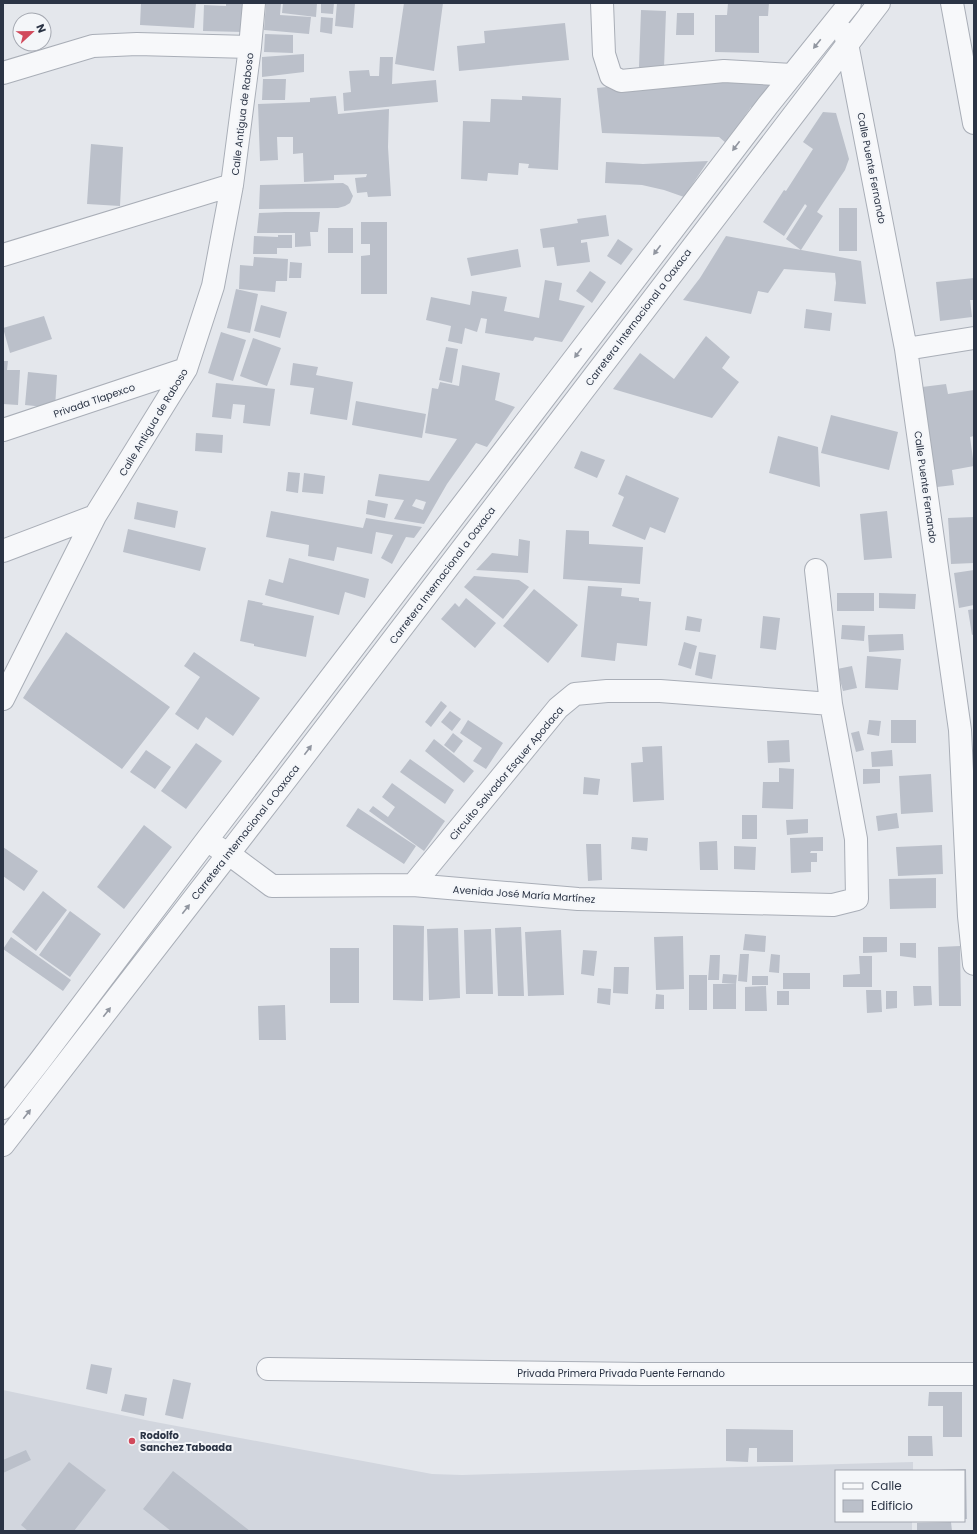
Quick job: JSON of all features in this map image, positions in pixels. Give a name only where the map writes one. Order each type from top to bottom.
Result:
[{"type":"street","name":"Calle Antigua de Raboso","points":[[3,699],[95,516],[186,369],[213,286],[232,186],[250,47],[254,3]]},
{"type":"street","points":[[602,3],[604,54],[610,76],[621,81],[724,71],[792,75]]},
{"type":"street","name":"Carretera Internacional a Oaxaca","points":[[3,1145],[229,854],[879,3]]},
{"type":"street","points":[[952,3],[974,123]]},
{"type":"street","points":[[3,1108],[843,7]]},
{"type":"street","name":"Calle Puente Fernando","points":[[843,7],[848,42],[906,349],[967,729],[970,916],[974,964]]},
{"type":"street","points":[[3,73],[93,46],[137,44],[250,47]]},
{"type":"street","points":[[3,255],[232,186]]},
{"type":"street","points":[[906,349],[974,338]]},
{"type":"street","name":"Privada Tlapexco","points":[[3,430],[186,369]]},
{"type":"street","points":[[3,551],[95,516]]},
{"type":"street","points":[[816,570],[831,704]]},
{"type":"street","name":"Circuito Salvador Esquer Apodaca","points":[[413,885],[558,708],[575,694],[607,691],[660,691],[831,704]]},
{"type":"street","name":"Avenida José María Martínez","points":[[206,840],[229,854],[272,886],[413,885],[578,899],[833,905],[857,899],[856,839],[831,704]]},
{"type":"street","points":[[260,770],[281,786]]},
{"type":"street","name":"Privada Primera Privada Puente Fernando","points":[[268,1369],[642,1374],[974,1374]]},
{"type":"shaded area","name":"Rodolfo Sanchez Taboada","points":[[3,1390],[150,1421],[432,1474],[462,1475],[913,1462],[913,1470],[835,1470],[835,1522],[912,1522],[912,1531],[3,1531]]},
{"type":"building","points":[[141,3],[196,3],[194,28],[140,25]]},
{"type":"building","points":[[226,3],[245,3],[243,32],[203,31],[204,5],[226,6]]},
{"type":"building","points":[[266,3],[281,3],[280,15],[311,17],[309,34],[264,30]]},
{"type":"building","points":[[283,3],[317,3],[316,17],[282,13]]},
{"type":"building","points":[[321,3],[334,3],[333,14],[321,13]]},
{"type":"building","points":[[337,3],[355,3],[353,28],[335,26]]},
{"type":"building","points":[[404,3],[443,3],[434,71],[395,64]]},
{"type":"building","points":[[728,3],[769,3],[768,16],[759,16],[759,53],[715,52],[715,15],[727,15]]},
{"type":"building","points":[[641,10],[666,11],[664,68],[639,67]]},
{"type":"building","points":[[677,13],[694,13],[694,35],[676,35]]},
{"type":"building","points":[[321,17],[333,18],[332,34],[320,32]]},
{"type":"building","points":[[565,23],[569,60],[459,71],[457,46],[485,43],[484,31]]},
{"type":"building","points":[[265,34],[293,35],[293,53],[264,52]]},
{"type":"building","points":[[304,54],[304,72],[262,77],[262,57]]},
{"type":"building","points":[[380,57],[393,57],[392,84],[436,80],[438,102],[344,111],[343,93],[351,92],[349,71],[369,70],[370,76],[379,76]]},
{"type":"building","points":[[263,79],[286,79],[285,100],[262,100]]},
{"type":"building","points":[[761,79],[772,85],[756,110],[751,107],[726,143],[719,137],[602,133],[597,88],[636,84]]},
{"type":"building","points":[[336,96],[338,114],[389,109],[388,147],[391,196],[368,197],[367,192],[357,193],[355,178],[366,177],[367,174],[334,175],[334,180],[304,182],[303,153],[293,154],[293,137],[277,137],[278,160],[260,161],[258,104],[310,102],[310,98]]},
{"type":"building","points":[[522,96],[561,98],[558,170],[528,168],[529,164],[519,163],[518,175],[488,173],[487,181],[461,179],[463,121],[490,122],[491,99],[522,100]]},
{"type":"building","points":[[823,112],[836,113],[849,159],[845,170],[817,212],[823,216],[801,250],[786,239],[807,206],[805,204],[784,236],[763,222],[784,190],[786,191],[813,149],[803,142]]},
{"type":"building","points":[[91,144],[123,147],[120,206],[87,204]]},
{"type":"building","points":[[708,161],[684,197],[664,190],[642,185],[605,183],[606,162],[643,164]]},
{"type":"building","points":[[343,183],[348,186],[353,196],[350,203],[345,206],[338,208],[259,209],[260,185]]},
{"type":"building","points":[[839,208],[857,208],[857,251],[839,251]]},
{"type":"building","points":[[320,212],[318,232],[310,232],[311,246],[295,247],[295,233],[257,233],[259,213]]},
{"type":"building","points":[[606,215],[609,236],[581,240],[581,243],[587,242],[590,262],[557,266],[554,247],[543,248],[540,229],[578,223],[577,219]]},
{"type":"building","points":[[361,222],[387,222],[387,294],[361,294],[361,256],[370,255],[370,244],[361,244]]},
{"type":"building","points":[[328,228],[353,228],[353,253],[328,253]]},
{"type":"building","points":[[278,235],[292,235],[292,248],[277,248],[277,254],[253,254],[254,236],[278,237]]},
{"type":"building","points":[[726,236],[861,261],[866,304],[834,301],[836,283],[835,273],[784,269],[768,293],[758,291],[751,314],[683,300],[700,278]]},
{"type":"building","points":[[618,239],[633,249],[621,265],[607,256]]},
{"type":"building","points":[[518,249],[521,267],[471,276],[467,258]]},
{"type":"building","points":[[254,257],[288,259],[287,281],[276,281],[275,292],[239,289],[240,265],[253,266]]},
{"type":"building","points":[[290,262],[302,263],[301,278],[289,278]]},
{"type":"building","points":[[590,271],[606,282],[592,303],[576,291]]},
{"type":"building","points":[[974,278],[974,300],[970,300],[972,317],[940,321],[936,282]]},
{"type":"building","points":[[545,280],[562,283],[559,300],[585,306],[562,342],[535,337],[533,341],[485,333],[487,319],[481,318],[477,332],[465,328],[462,344],[448,341],[451,326],[426,320],[431,297],[470,305],[472,291],[507,297],[504,311],[539,318]]},
{"type":"building","points":[[236,289],[258,294],[250,333],[227,328]]},
{"type":"building","points":[[261,305],[287,312],[280,338],[254,331]]},
{"type":"building","points":[[806,309],[832,313],[830,331],[804,328]]},
{"type":"building","points":[[44,316],[52,339],[10,353],[3,328]]},
{"type":"building","points":[[221,332],[246,340],[233,381],[208,373]]},
{"type":"building","points":[[706,336],[730,357],[722,368],[739,382],[712,418],[613,389],[640,353],[674,379]]},
{"type":"building","points":[[253,338],[281,348],[267,386],[240,376]]},
{"type":"building","points":[[446,347],[458,349],[452,383],[439,380]]},
{"type":"building","points":[[3,361],[8,361],[7,370],[20,370],[18,405],[3,404]]},
{"type":"building","points":[[293,363],[318,367],[316,375],[353,382],[347,420],[310,414],[314,388],[290,385]]},
{"type":"building","points":[[462,365],[500,373],[495,400],[515,407],[487,447],[476,443],[447,484],[424,524],[394,519],[404,500],[375,496],[379,474],[429,481],[457,439],[425,433],[432,388],[438,389],[440,382],[459,386]],"holes":[[[416,499],[426,502],[423,510],[412,506]]]},
{"type":"building","points":[[28,372],[57,375],[55,408],[25,405]]},
{"type":"building","points":[[216,383],[275,389],[270,426],[243,423],[245,405],[233,404],[231,419],[212,417]]},
{"type":"building","points":[[946,384],[948,394],[974,390],[974,436],[970,437],[974,466],[952,470],[954,485],[937,487],[922,387]]},
{"type":"building","points":[[356,401],[426,414],[422,438],[352,425]]},
{"type":"building","points":[[831,415],[898,432],[889,470],[821,453]]},
{"type":"building","points":[[196,433],[223,435],[222,453],[195,451]]},
{"type":"building","points":[[778,436],[818,447],[820,487],[769,473]]},
{"type":"building","points":[[581,451],[605,460],[597,478],[574,468]]},
{"type":"building","points":[[288,472],[300,473],[298,493],[286,491]]},
{"type":"building","points":[[304,473],[325,476],[323,494],[302,492]]},
{"type":"building","points":[[626,475],[679,498],[665,533],[650,527],[645,540],[612,526],[624,497],[618,494]]},
{"type":"building","points":[[368,500],[388,504],[385,518],[366,514]]},
{"type":"building","points":[[137,502],[178,511],[175,528],[134,519]]},
{"type":"building","points":[[271,511],[363,528],[366,518],[422,527],[414,538],[406,537],[392,564],[381,558],[393,535],[376,532],[372,554],[337,547],[334,561],[308,556],[309,545],[266,537]]},
{"type":"building","points":[[887,511],[892,558],[864,560],[860,514]]},
{"type":"building","points":[[974,517],[974,563],[951,564],[948,518]]},
{"type":"building","points":[[128,529],[206,548],[200,571],[123,552]]},
{"type":"building","points":[[566,530],[589,531],[589,544],[643,547],[640,584],[563,579]]},
{"type":"building","points":[[519,539],[530,541],[528,573],[476,570],[492,553],[518,556]]},
{"type":"building","points":[[289,558],[369,579],[365,598],[345,592],[339,615],[265,595],[269,579],[283,583]]},
{"type":"building","points":[[974,570],[974,605],[959,608],[954,573]]},
{"type":"building","points":[[474,576],[519,580],[529,587],[503,619],[464,587]]},
{"type":"building","points":[[588,586],[622,588],[621,596],[639,598],[639,601],[651,602],[647,646],[617,643],[615,661],[581,657]]},
{"type":"building","points":[[534,589],[578,625],[548,663],[503,626]]},
{"type":"building","points":[[837,593],[874,593],[874,611],[837,611]]},
{"type":"building","points":[[879,593],[916,594],[915,609],[879,608]]},
{"type":"building","points":[[466,598],[496,623],[475,648],[441,619],[455,603],[459,607]]},
{"type":"building","points":[[248,600],[263,603],[262,605],[314,616],[306,657],[254,646],[254,644],[240,641]]},
{"type":"building","points":[[974,609],[974,634],[972,635],[968,610]]},
{"type":"building","points":[[687,616],[702,619],[700,632],[685,630]]},
{"type":"building","points":[[763,616],[780,618],[776,650],[760,648]]},
{"type":"building","points":[[842,625],[865,626],[864,641],[841,639]]},
{"type":"building","points":[[66,632],[170,707],[122,769],[23,698]]},
{"type":"building","points":[[903,634],[904,650],[869,652],[868,635]]},
{"type":"building","points":[[684,642],[697,646],[691,669],[678,665]]},
{"type":"building","points":[[194,652],[260,698],[233,736],[206,717],[198,730],[175,714],[200,677],[184,666]]},
{"type":"building","points":[[699,652],[716,655],[712,679],[695,675]]},
{"type":"building","points":[[867,656],[901,659],[898,690],[865,688]]},
{"type":"building","points":[[852,666],[857,688],[843,691],[837,669]]},
{"type":"building","points":[[441,701],[447,706],[431,727],[425,722]]},
{"type":"building","points":[[450,711],[461,719],[452,731],[441,722]]},
{"type":"building","points":[[468,720],[503,743],[486,769],[473,761],[482,748],[460,733]]},
{"type":"building","points":[[869,720],[881,721],[879,736],[867,734]]},
{"type":"building","points":[[891,720],[916,720],[916,743],[891,743]]},
{"type":"building","points":[[859,731],[864,750],[856,752],[851,733]]},
{"type":"building","points":[[453,733],[463,741],[454,753],[444,745]]},
{"type":"building","points":[[434,739],[474,771],[464,783],[425,751]]},
{"type":"building","points":[[789,740],[790,762],[768,763],[767,741]]},
{"type":"building","points":[[196,743],[222,761],[186,809],[161,791]]},
{"type":"building","points":[[662,746],[664,800],[633,802],[631,763],[643,762],[642,747]]},
{"type":"building","points":[[146,750],[171,767],[155,789],[130,772]]},
{"type":"building","points":[[892,750],[893,766],[872,767],[871,752]]},
{"type":"building","points":[[410,759],[454,790],[445,804],[400,772]]},
{"type":"building","points":[[779,768],[794,769],[793,809],[762,808],[763,782],[779,782]]},
{"type":"building","points":[[863,769],[880,769],[880,783],[863,784]]},
{"type":"building","points":[[931,774],[933,812],[901,814],[899,776]]},
{"type":"building","points":[[584,777],[600,779],[598,795],[583,794]]},
{"type":"building","points":[[392,783],[445,821],[424,851],[369,811],[373,806],[388,817],[395,807],[382,797]]},
{"type":"building","points":[[358,808],[416,846],[404,864],[346,826]]},
{"type":"building","points":[[897,813],[899,828],[878,831],[876,816]]},
{"type":"building","points":[[742,815],[757,815],[757,839],[742,839]]},
{"type":"building","points":[[808,819],[808,833],[787,835],[786,820]]},
{"type":"building","points":[[144,825],[172,847],[124,909],[97,887]]},
{"type":"building","points":[[632,837],[648,838],[647,851],[631,849]]},
{"type":"building","points":[[823,837],[823,851],[811,851],[810,853],[817,853],[817,862],[811,862],[811,872],[791,873],[790,838]]},
{"type":"building","points":[[717,841],[718,870],[700,870],[699,842]]},
{"type":"building","points":[[586,844],[601,844],[602,880],[588,881]]},
{"type":"building","points":[[942,845],[943,874],[898,876],[896,847]]},
{"type":"building","points":[[734,846],[756,847],[755,870],[734,869]]},
{"type":"building","points":[[3,847],[38,871],[24,891],[3,876]]},
{"type":"building","points":[[936,878],[936,908],[890,909],[889,879]]},
{"type":"building","points":[[43,891],[67,910],[36,951],[12,932]]},
{"type":"building","points":[[70,911],[101,934],[70,977],[39,955]]},
{"type":"building","points":[[393,925],[424,926],[423,1001],[393,1000]]},
{"type":"building","points":[[521,927],[524,996],[498,996],[495,928]]},
{"type":"building","points":[[458,928],[460,998],[429,1000],[427,929]]},
{"type":"building","points":[[491,929],[493,994],[466,994],[464,930]]},
{"type":"building","points":[[561,930],[564,995],[528,996],[525,932]]},
{"type":"building","points":[[745,934],[766,936],[765,952],[743,950]]},
{"type":"building","points":[[683,936],[684,989],[656,990],[654,937]]},
{"type":"building","points":[[11,937],[71,980],[63,991],[3,949]]},
{"type":"building","points":[[863,937],[887,937],[887,952],[863,953]]},
{"type":"building","points":[[900,943],[916,943],[916,958],[900,956]]},
{"type":"building","points":[[960,946],[961,1006],[939,1006],[938,947]]},
{"type":"building","points":[[330,948],[359,948],[359,1003],[330,1003]]},
{"type":"building","points":[[583,950],[597,951],[594,976],[581,974]]},
{"type":"building","points":[[740,954],[749,954],[747,982],[738,981]]},
{"type":"building","points":[[771,954],[780,955],[779,973],[769,972]]},
{"type":"building","points":[[710,955],[720,955],[719,980],[708,980]]},
{"type":"building","points":[[859,956],[872,956],[872,987],[843,987],[843,975],[860,974]]},
{"type":"building","points":[[614,967],[629,967],[628,994],[613,993]]},
{"type":"building","points":[[783,973],[810,973],[810,989],[783,989]]},
{"type":"building","points":[[723,974],[737,975],[736,984],[722,983]]},
{"type":"building","points":[[689,975],[707,975],[707,1010],[689,1010]]},
{"type":"building","points":[[752,976],[768,976],[768,985],[752,985]]},
{"type":"building","points":[[713,984],[736,984],[736,1009],[713,1009]]},
{"type":"building","points":[[766,986],[767,1011],[745,1011],[745,987]]},
{"type":"building","points":[[913,986],[931,986],[932,1005],[914,1006]]},
{"type":"building","points":[[598,988],[611,989],[610,1005],[597,1003]]},
{"type":"building","points":[[866,990],[881,990],[882,1012],[867,1013]]},
{"type":"building","points":[[777,991],[789,991],[789,1005],[777,1005]]},
{"type":"building","points":[[886,991],[897,991],[897,1008],[886,1009]]},
{"type":"building","points":[[656,994],[664,995],[664,1009],[655,1009]]},
{"type":"building","points":[[285,1005],[286,1040],[259,1040],[258,1006]]},
{"type":"building","points":[[91,1364],[112,1368],[107,1394],[86,1389]]},
{"type":"building","points":[[173,1379],[191,1383],[183,1419],[165,1415]]},
{"type":"building","points":[[929,1392],[962,1392],[962,1437],[943,1437],[943,1406],[928,1406]]},
{"type":"building","points":[[125,1394],[147,1398],[144,1416],[121,1411]]},
{"type":"building","points":[[726,1429],[793,1430],[793,1462],[757,1462],[757,1448],[749,1448],[748,1462],[726,1461]]},
{"type":"building","points":[[908,1436],[932,1436],[933,1456],[908,1456]]},
{"type":"building","points":[[26,1450],[31,1460],[3,1473],[3,1460]]},
{"type":"building","points":[[69,1462],[106,1490],[74,1531],[28,1531],[21,1525]]},
{"type":"building","points":[[966,1469],[967,1519],[965,1519],[965,1470],[937,1470]]},
{"type":"building","points":[[173,1471],[250,1531],[171,1531],[143,1509]]},
{"type":"building","points":[[951,1522],[952,1531],[917,1531],[917,1523]]},
{"type":"place","name":"Rodolfo Sanchez Taboada","points":[[132,1441]]}]
